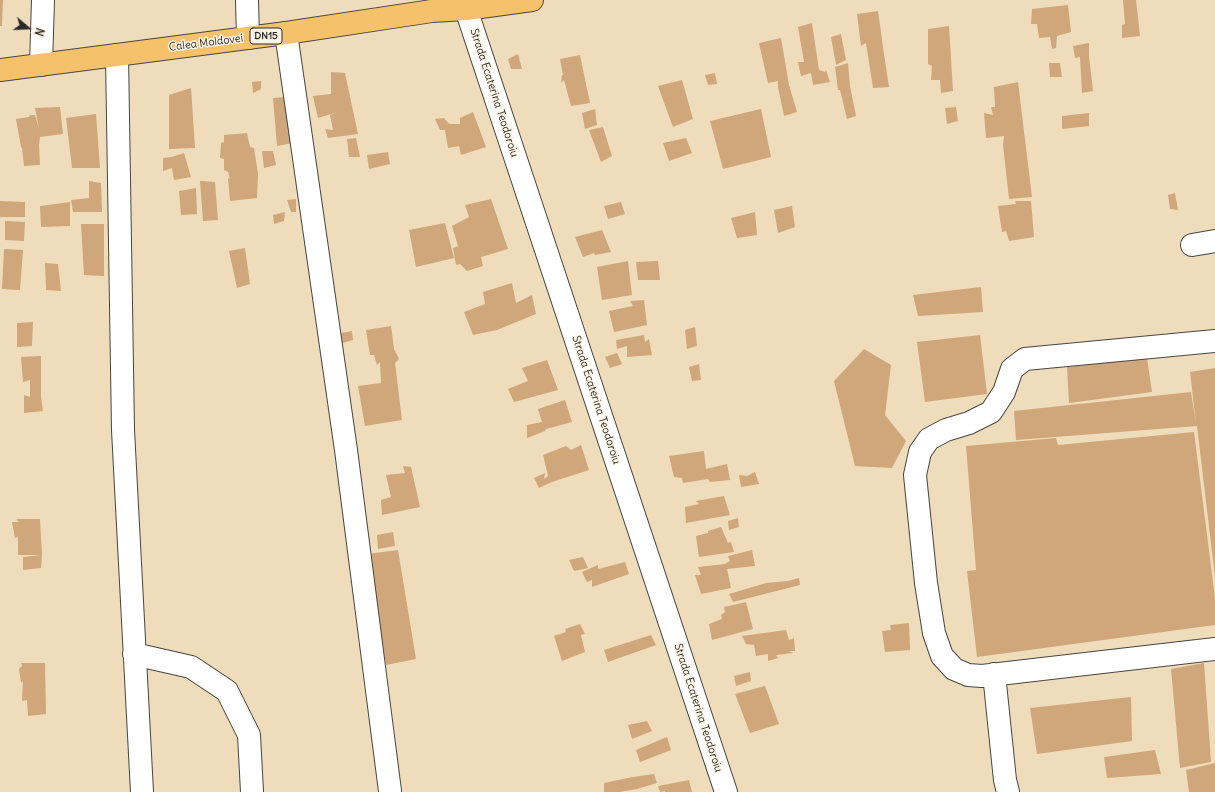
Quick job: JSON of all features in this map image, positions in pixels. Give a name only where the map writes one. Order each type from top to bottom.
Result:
[{"type":"main road","name":"Calea Moldovei","points":[[0,70],[286,33],[432,6],[466,9],[532,0]]},
{"type":"street","points":[[41,65],[43,0]]},
{"type":"street","points":[[247,0],[248,38]]},
{"type":"street","name":"Strada Ecaterina Teodoroiu","points":[[466,9],[726,792]]},
{"type":"street","points":[[286,33],[346,450],[390,792]]},
{"type":"street","points":[[117,55],[122,430],[142,792]]},
{"type":"street","points":[[1192,245],[1215,241]]},
{"type":"street","points":[[1215,342],[1025,359],[1012,369],[1004,392],[991,412],[969,423],[946,430],[929,439],[920,452],[915,475],[926,583],[934,633],[942,656],[954,669],[968,675],[982,676],[1215,649]]},
{"type":"street","points":[[134,654],[191,667],[227,691],[249,735],[252,792]]},
{"type":"street","points":[[994,674],[1005,780],[1008,792]]},
{"type":"building","points":[[0,0],[3,0],[2,26],[0,26]]},
{"type":"building","points":[[1123,0],[1136,0],[1140,36],[1122,38],[1122,25],[1125,24]]},
{"type":"building","points":[[1068,5],[1071,32],[1057,36],[1056,48],[1052,49],[1050,37],[1039,38],[1037,24],[1031,24],[1032,9]]},
{"type":"building","points":[[878,11],[889,87],[873,88],[866,43],[861,46],[857,14]]},
{"type":"building","points":[[812,23],[819,70],[825,72],[826,70],[830,82],[813,85],[811,73],[801,76],[798,62],[804,62],[798,27]]},
{"type":"building","points":[[949,26],[953,91],[941,93],[940,80],[931,80],[932,66],[928,64],[928,29]]},
{"type":"building","points":[[841,34],[846,60],[836,65],[831,37]]},
{"type":"building","points":[[781,38],[789,85],[797,112],[784,116],[778,81],[768,83],[759,43]]},
{"type":"building","points":[[1089,43],[1093,91],[1082,93],[1080,57],[1075,58],[1073,46]]},
{"type":"building","points":[[518,54],[522,69],[511,69],[508,59]]},
{"type":"building","points":[[580,55],[590,103],[571,106],[564,80],[561,83],[563,75],[560,59]]},
{"type":"building","points":[[848,63],[850,86],[856,116],[847,119],[840,90],[838,90],[835,67]]},
{"type":"building","points":[[1049,63],[1060,63],[1062,77],[1050,77]]},
{"type":"building","points":[[331,72],[345,73],[358,134],[328,138],[325,129],[333,130],[330,115],[338,112],[318,118],[313,96],[331,94]]},
{"type":"building","points":[[715,73],[717,84],[708,85],[705,75]]},
{"type":"building","points":[[682,80],[693,119],[673,127],[658,86]]},
{"type":"building","points":[[261,81],[261,89],[253,93],[252,82]]},
{"type":"building","points":[[1018,82],[1032,197],[1009,199],[1003,145],[1004,136],[986,138],[984,113],[993,115],[991,107],[995,107],[994,87]]},
{"type":"building","points":[[191,88],[195,148],[169,149],[169,95]]},
{"type":"building","points":[[286,97],[293,143],[277,146],[273,98]]},
{"type":"building","points":[[60,107],[63,134],[40,137],[40,165],[24,166],[16,119],[35,115],[39,129],[35,108]]},
{"type":"building","points":[[956,107],[958,121],[947,124],[945,108]]},
{"type":"building","points":[[595,109],[597,125],[585,129],[582,113]]},
{"type":"building","points":[[761,109],[771,157],[723,169],[710,121]]},
{"type":"building","points":[[473,112],[486,147],[461,155],[459,146],[448,148],[445,130],[440,130],[435,119],[444,118],[449,124],[460,124],[460,118]]},
{"type":"building","points":[[1089,113],[1089,126],[1062,129],[1062,116]]},
{"type":"building","points":[[96,114],[100,168],[72,168],[66,118]]},
{"type":"building","points":[[603,127],[612,156],[601,162],[589,130]]},
{"type":"building","points":[[247,133],[250,147],[254,148],[258,174],[257,198],[230,201],[228,178],[230,179],[228,172],[224,170],[224,159],[220,158],[221,143],[224,142],[224,135]]},
{"type":"building","points":[[356,138],[360,157],[349,157],[347,139]]},
{"type":"building","points":[[686,138],[692,153],[669,161],[663,143]]},
{"type":"building","points":[[262,151],[273,151],[276,165],[264,168]]},
{"type":"building","points":[[388,152],[390,164],[369,169],[367,155]]},
{"type":"building","points":[[184,153],[191,177],[174,180],[172,168],[163,171],[163,158]]},
{"type":"building","points":[[89,181],[101,183],[102,212],[73,212],[71,200],[89,198]]},
{"type":"building","points":[[200,181],[215,182],[218,220],[203,221]]},
{"type":"building","points":[[196,188],[197,214],[181,215],[179,191]]},
{"type":"building","points":[[1175,193],[1178,210],[1170,209],[1168,195]]},
{"type":"building","points":[[296,199],[296,212],[291,212],[287,200]]},
{"type":"building","points":[[491,199],[508,249],[481,257],[483,266],[467,271],[460,264],[456,265],[453,248],[458,246],[452,226],[469,217],[465,205]]},
{"type":"building","points":[[0,201],[25,202],[25,217],[0,217]]},
{"type":"building","points":[[1015,201],[1031,201],[1034,237],[1009,241],[1006,231],[1002,232],[998,206],[1016,204]]},
{"type":"building","points":[[70,202],[70,226],[41,227],[40,206]]},
{"type":"building","points":[[621,202],[625,214],[608,219],[604,206]]},
{"type":"building","points":[[792,206],[795,227],[778,233],[774,210]]},
{"type":"building","points":[[285,212],[284,221],[274,224],[273,215]]},
{"type":"building","points":[[755,212],[757,235],[737,238],[731,218]]},
{"type":"building","points":[[5,221],[25,222],[24,241],[5,240]]},
{"type":"building","points":[[445,223],[454,258],[416,267],[409,230]]},
{"type":"building","points":[[81,224],[104,224],[104,276],[84,275]]},
{"type":"building","points":[[602,230],[611,252],[595,255],[594,253],[583,257],[575,237]]},
{"type":"building","points":[[245,248],[250,284],[237,288],[229,251]]},
{"type":"building","points":[[4,249],[23,250],[20,290],[2,289]]},
{"type":"building","points":[[628,261],[632,295],[602,300],[597,267]]},
{"type":"building","points":[[658,261],[660,280],[638,280],[636,262]]},
{"type":"building","points":[[45,263],[58,264],[61,291],[46,290]]},
{"type":"building","points":[[512,283],[516,303],[532,295],[536,314],[497,330],[473,335],[464,312],[485,304],[483,292]]},
{"type":"building","points":[[981,287],[983,312],[918,316],[913,295]]},
{"type":"building","points":[[644,300],[647,325],[614,332],[609,311],[633,306],[630,301]]},
{"type":"building","points":[[33,322],[32,346],[17,347],[17,323]]},
{"type":"building","points":[[391,326],[394,349],[399,359],[395,363],[402,420],[365,426],[358,386],[381,383],[380,362],[377,365],[374,355],[370,355],[366,330]]},
{"type":"building","points":[[695,327],[697,346],[687,349],[685,330]]},
{"type":"building","points":[[352,331],[353,340],[339,344],[336,334]]},
{"type":"building","points":[[644,335],[645,342],[649,339],[652,355],[627,357],[627,346],[617,349],[616,340]]},
{"type":"building","points":[[980,335],[987,394],[925,402],[917,342]]},
{"type":"building","points":[[864,349],[891,365],[885,415],[906,441],[892,468],[855,466],[834,381]]},
{"type":"building","points":[[617,353],[622,364],[610,368],[605,357]]},
{"type":"building","points":[[41,356],[41,397],[43,411],[24,413],[24,395],[30,397],[30,380],[23,382],[21,357]]},
{"type":"building","points":[[1147,358],[1152,392],[1069,403],[1067,367]]},
{"type":"building","points":[[547,360],[558,390],[514,402],[508,389],[528,381],[522,368]]},
{"type":"building","points":[[699,364],[701,380],[692,381],[689,367]]},
{"type":"building","points":[[1215,368],[1215,577],[1197,426],[1016,440],[1014,411],[1191,392],[1196,424],[1190,372]]},
{"type":"building","points":[[565,400],[572,422],[546,429],[545,431],[527,438],[527,425],[542,422],[538,409]]},
{"type":"building","points":[[1194,432],[1215,598],[1215,625],[977,657],[967,571],[976,570],[966,446],[1056,438],[1058,445]]},
{"type":"building","points":[[581,445],[589,470],[552,482],[539,488],[534,478],[545,473],[544,479],[548,476],[543,455],[566,446],[571,450]]},
{"type":"building","points":[[704,451],[706,469],[727,464],[730,480],[710,482],[708,479],[683,483],[682,478],[674,477],[669,456]]},
{"type":"building","points":[[403,466],[411,467],[420,507],[382,515],[381,500],[391,497],[386,475],[405,473]]},
{"type":"building","points":[[755,472],[759,484],[741,487],[739,475],[747,476]]},
{"type":"building","points":[[724,496],[730,515],[686,523],[685,507],[699,504],[696,501]]},
{"type":"building","points":[[738,518],[739,527],[729,530],[728,521]]},
{"type":"building","points":[[16,519],[40,519],[42,555],[18,555],[18,537],[15,538],[12,522],[19,522]]},
{"type":"building","points":[[721,527],[728,543],[731,542],[734,552],[699,557],[696,536],[708,533],[708,531]]},
{"type":"building","points":[[393,532],[395,546],[378,549],[377,535]]},
{"type":"building","points":[[398,550],[416,659],[386,665],[368,554]]},
{"type":"building","points":[[752,550],[755,566],[727,569],[731,588],[701,594],[695,575],[701,575],[698,567],[725,564],[730,561],[728,556]]},
{"type":"building","points":[[42,555],[41,568],[23,570],[23,557]]},
{"type":"building","points":[[583,557],[588,568],[574,571],[569,560]]},
{"type":"building","points":[[625,562],[629,574],[592,587],[592,580],[587,582],[582,572],[598,565],[598,569]]},
{"type":"building","points":[[799,578],[800,585],[733,602],[729,594],[766,583],[788,581]]},
{"type":"building","points":[[746,602],[753,629],[712,640],[709,624],[722,619],[721,615],[725,612],[724,607]]},
{"type":"building","points":[[909,623],[910,650],[885,652],[882,631],[891,630],[890,625]]},
{"type":"building","points":[[580,624],[585,634],[581,635],[585,652],[562,661],[554,636],[566,632],[565,629]]},
{"type":"building","points":[[786,630],[789,640],[794,638],[795,651],[789,651],[793,653],[776,655],[778,658],[768,661],[768,654],[756,656],[754,645],[746,644],[742,636]]},
{"type":"building","points":[[651,635],[656,645],[608,662],[604,650]]},
{"type":"building","points":[[21,663],[45,663],[46,714],[28,716],[27,700],[22,701],[23,681],[21,683],[19,669],[22,666]]},
{"type":"building","points":[[1204,663],[1211,762],[1180,768],[1171,669]]},
{"type":"building","points":[[750,672],[751,681],[736,686],[734,676]]},
{"type":"building","points":[[765,686],[779,724],[750,733],[735,694]]},
{"type":"building","points":[[1131,697],[1132,741],[1037,754],[1030,708]]},
{"type":"building","points":[[647,721],[652,731],[632,739],[628,725]]},
{"type":"building","points":[[667,737],[671,750],[640,762],[636,750]]},
{"type":"building","points":[[1155,750],[1161,774],[1107,778],[1104,757]]},
{"type":"building","points":[[1215,763],[1215,792],[1189,792],[1186,770]]},
{"type":"building","points":[[654,774],[657,783],[637,789],[619,792],[604,792],[604,783]]},
{"type":"building","points":[[689,780],[692,792],[660,792],[658,786]]}]
